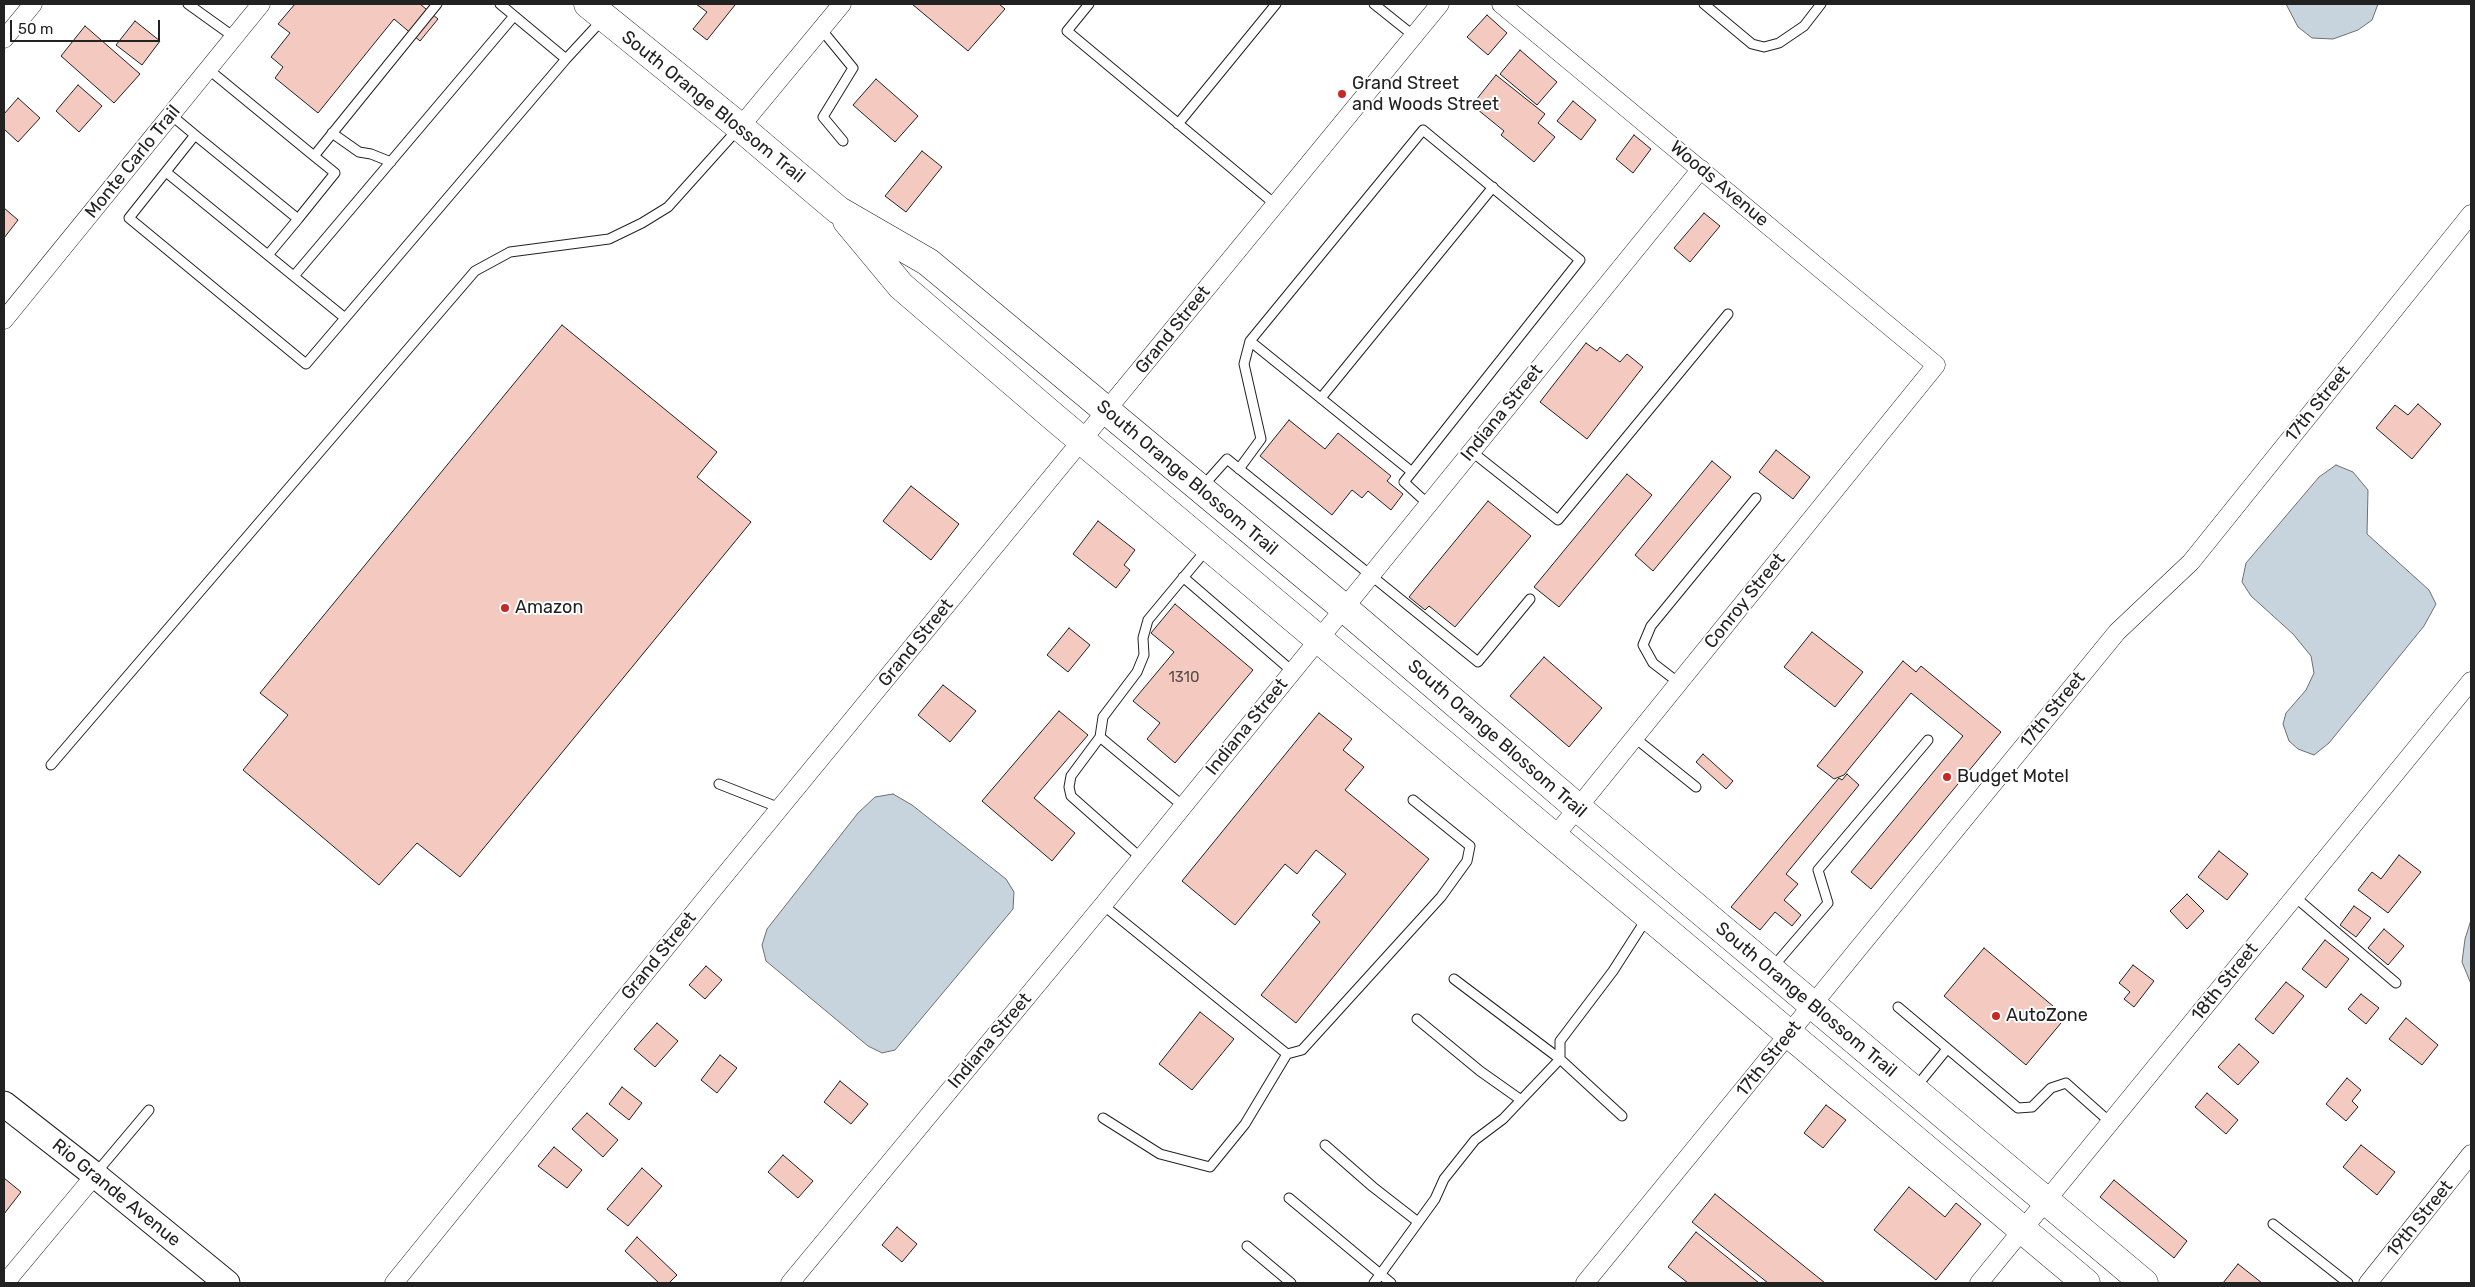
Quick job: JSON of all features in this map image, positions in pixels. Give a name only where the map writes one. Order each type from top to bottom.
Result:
[{"type":"main road","name":"South Orange Blossom Trail","points":[[596,10],[740,127],[838,210],[901,286],[1082,441],[2086,1283]]},
{"type":"main road","name":"South Orange Blossom Trail","points":[[838,210],[928,262],[1106,412],[1344,608],[1812,1006],[2144,1283]]},
{"type":"street","points":[[4,39],[33,4]]},
{"type":"street","name":"Monte Carlo Trail","points":[[4,320],[261,4]]},
{"type":"street","points":[[740,127],[842,4]]},
{"type":"street","name":"Grand Street","points":[[394,1283],[780,808],[1440,4]]},
{"type":"street","name":"Woods Avenue","points":[[1501,4],[1936,365]]},
{"type":"street","name":"Indiana Street","points":[[790,1283],[1103,904],[1701,169]]},
{"type":"street","name":"17th Street","points":[[1585,1283],[2117,632],[2190,562],[2471,214]]},
{"type":"street","name":"Conroy Street","points":[[1554,837],[1936,365]]},
{"type":"street","name":"18th Street","points":[[1985,1281],[2022,1230],[2471,681]]},
{"type":"street","name":"Rio Grande Avenue","points":[[4,1104],[95,1175],[226,1283]]},
{"type":"street","name":"19th Street","points":[[2368,1283],[2471,1154]]},
{"type":"street","points":[[5,1283],[95,1175]]},
{"type":"lane","points":[[188,4],[234,37]]},
{"type":"lane","points":[[314,156],[437,4]]},
{"type":"lane","points":[[500,4],[566,59]]},
{"type":"lane","points":[[1089,4],[1067,30],[1276,205]]},
{"type":"lane","points":[[1178,124],[1276,4]]},
{"type":"lane","points":[[1374,4],[1414,36]]},
{"type":"lane","points":[[1704,4],[1752,44],[1764,47],[1779,43],[1804,26],[1821,4]]},
{"type":"lane","points":[[195,135],[129,218],[306,364],[566,59],[596,10]]},
{"type":"lane","points":[[294,276],[514,16]]},
{"type":"lane","points":[[821,29],[853,68],[823,117],[843,141]]},
{"type":"lane","points":[[208,69],[335,173],[268,255]]},
{"type":"lane","points":[[171,115],[298,219]]},
{"type":"lane","points":[[51,765],[476,271],[510,252],[609,239],[642,223],[668,207],[740,127]]},
{"type":"lane","points":[[1239,469],[1261,439],[1244,364],[1250,341],[1423,130],[1580,260],[1404,482],[1428,504]]},
{"type":"lane","points":[[332,133],[359,152],[371,154],[391,162]]},
{"type":"lane","points":[[166,172],[345,318]]},
{"type":"lane","points":[[1321,398],[1493,187]]},
{"type":"lane","points":[[1472,451],[1558,520],[1728,314]]},
{"type":"lane","points":[[1250,341],[1412,472]]},
{"type":"lane","points":[[1200,489],[1227,459],[1478,662],[1530,599]]},
{"type":"lane","points":[[1679,683],[1654,663],[1643,645],[1651,626],[1756,498]]},
{"type":"lane","points":[[1140,858],[1071,796],[1069,786],[1071,776],[1100,737],[1102,717],[1137,672],[1144,655],[1143,638],[1148,620],[1209,547]]},
{"type":"lane","points":[[1183,577],[1292,671]]},
{"type":"lane","points":[[1100,737],[1183,806]]},
{"type":"lane","points":[[1635,738],[1696,787]]},
{"type":"lane","points":[[1771,970],[1828,903],[1818,870],[1928,740]]},
{"type":"lane","points":[[719,784],[780,808]]},
{"type":"lane","points":[[1103,1118],[1160,1154],[1210,1167],[1245,1124],[1287,1054],[1302,1050],[1441,897],[1468,861],[1470,846],[1413,800]]},
{"type":"lane","points":[[2295,897],[2396,983]]},
{"type":"lane","points":[[1103,904],[1287,1054]]},
{"type":"lane","points":[[1374,1283],[1435,1199],[1444,1179],[1476,1140],[1503,1119],[1560,1059],[1560,1041],[1613,971],[1638,928],[1648,916]]},
{"type":"lane","points":[[1454,979],[1560,1059],[1622,1116]]},
{"type":"lane","points":[[1898,1007],[2018,1108],[2032,1107],[2051,1088],[2066,1083],[2111,1123]]},
{"type":"lane","points":[[1417,1019],[1480,1071],[1521,1100]]},
{"type":"lane","points":[[1913,1091],[1947,1049]]},
{"type":"lane","points":[[95,1175],[149,1110]]},
{"type":"lane","points":[[1325,1144],[1373,1187],[1418,1222]]},
{"type":"lane","points":[[1289,1198],[1390,1283]]},
{"type":"lane","points":[[2273,1224],[2348,1283]]},
{"type":"lane","points":[[1247,1246],[1291,1283]]},
{"type":"shaded area","points":[[2286,4],[2378,4],[2372,20],[2358,30],[2333,39],[2312,38],[2298,27]]},
{"type":"shaded area","points":[[2336,465],[2353,472],[2368,490],[2367,534],[2429,590],[2436,604],[2424,626],[2329,743],[2314,755],[2298,749],[2289,741],[2283,724],[2286,713],[2306,690],[2314,673],[2311,656],[2293,634],[2251,596],[2242,582],[2246,563],[2319,477]]},
{"type":"shaded area","points":[[893,794],[912,805],[1006,879],[1014,892],[1013,909],[895,1050],[882,1053],[868,1046],[766,961],[762,945],[767,929],[858,813],[875,797]]},
{"type":"shaded area","points":[[2471,920],[2471,984],[2462,962],[2465,939]]},
{"type":"building","points":[[295,4],[420,4],[438,19],[420,41],[394,19],[318,113],[275,78],[283,67],[271,57],[290,33],[278,24]]},
{"type":"building","points":[[696,4],[735,5],[707,40],[693,29],[707,12]]},
{"type":"building","points":[[912,4],[999,4],[1005,9],[968,51]]},
{"type":"building","points":[[1487,15],[1507,33],[1488,55],[1467,37]]},
{"type":"building","points":[[135,21],[160,41],[142,65],[116,45]]},
{"type":"building","points":[[85,26],[140,74],[114,103],[61,56]]},
{"type":"building","points":[[1520,50],[1557,82],[1537,105],[1500,74]]},
{"type":"building","points":[[1496,75],[1545,114],[1538,123],[1555,137],[1534,162],[1501,135],[1504,131],[1472,105]]},
{"type":"building","points":[[876,79],[918,116],[895,142],[853,105]]},
{"type":"building","points":[[78,85],[102,106],[79,132],[56,111]]},
{"type":"building","points":[[18,98],[40,118],[18,142],[4,129],[4,114]]},
{"type":"building","points":[[1573,101],[1596,120],[1581,140],[1557,121]]},
{"type":"building","points":[[1634,135],[1651,149],[1633,173],[1616,159]]},
{"type":"building","points":[[922,151],[942,167],[906,212],[885,196]]},
{"type":"building","points":[[4,208],[18,220],[4,238]]},
{"type":"building","points":[[1704,213],[1720,226],[1690,262],[1674,248]]},
{"type":"building","name":"Amazon","points":[[562,325],[717,452],[697,477],[751,522],[460,877],[417,843],[379,885],[243,770],[288,715],[260,693]]},
{"type":"building","points":[[1586,343],[1597,351],[1600,347],[1620,362],[1627,354],[1643,367],[1587,439],[1540,402]]},
{"type":"building","points":[[2418,404],[2441,424],[2412,459],[2376,428],[2395,405],[2408,415]]},
{"type":"building","points":[[1289,420],[1325,449],[1338,433],[1391,476],[1387,481],[1403,494],[1391,510],[1368,491],[1362,498],[1352,490],[1332,515],[1260,456]]},
{"type":"building","points":[[1776,450],[1810,477],[1793,499],[1759,472]]},
{"type":"building","points":[[1712,461],[1731,477],[1653,571],[1635,555]]},
{"type":"building","points":[[1627,474],[1652,495],[1559,607],[1534,587]]},
{"type":"building","points":[[911,486],[959,524],[931,560],[883,521]]},
{"type":"building","points":[[1488,501],[1531,536],[1455,627],[1429,606],[1425,610],[1409,597]]},
{"type":"building","points":[[1098,521],[1135,550],[1124,565],[1130,570],[1116,588],[1073,554]]},
{"type":"building","points":[[1175,604],[1253,670],[1175,763],[1147,739],[1160,723],[1133,701],[1174,652],[1151,633]]},
{"type":"building","points":[[1069,628],[1090,645],[1068,672],[1047,655]]},
{"type":"building","points":[[1812,632],[1863,672],[1835,707],[1784,667]]},
{"type":"building","points":[[1544,657],[1602,708],[1569,747],[1510,696]]},
{"type":"building","name":"Budget Motel","points":[[1903,661],[1916,672],[1921,666],[2001,732],[1871,889],[1851,872],[1963,736],[1911,693],[1844,775],[1834,779],[1817,766]]},
{"type":"building","points":[[943,685],[976,711],[950,742],[918,715]]},
{"type":"building","points":[[1059,711],[1088,735],[1034,798],[1075,833],[1052,861],[982,801]]},
{"type":"building","points":[[1319,713],[1352,739],[1343,750],[1364,767],[1345,790],[1429,859],[1296,1023],[1261,995],[1320,922],[1312,915],[1346,874],[1316,850],[1297,874],[1285,864],[1235,925],[1182,881]]},
{"type":"building","points":[[1703,754],[1733,781],[1726,789],[1696,762]]},
{"type":"building","points":[[1847,774],[1859,785],[1786,874],[1798,884],[1784,900],[1801,915],[1792,926],[1775,912],[1760,930],[1731,907],[1839,778],[1842,780]]},
{"type":"building","points":[[2219,851],[2248,874],[2227,900],[2198,877]]},
{"type":"building","points":[[2399,855],[2421,872],[2388,913],[2358,890],[2372,872],[2381,879]]},
{"type":"building","points":[[2187,894],[2204,911],[2187,929],[2170,911]]},
{"type":"building","points":[[2354,906],[2371,918],[2356,937],[2340,925]]},
{"type":"building","points":[[2384,929],[2404,946],[2388,965],[2368,948]]},
{"type":"building","points":[[2325,940],[2349,959],[2326,988],[2302,969]]},
{"type":"building","points":[[1984,948],[2066,1017],[2026,1065],[1944,996]]},
{"type":"building","points":[[2133,965],[2154,981],[2134,1007],[2124,999],[2130,992],[2119,983]]},
{"type":"building","points":[[706,966],[722,980],[705,999],[689,985]]},
{"type":"building","points":[[2286,982],[2304,996],[2273,1034],[2255,1019]]},
{"type":"building","points":[[2361,994],[2379,1008],[2366,1024],[2348,1009]]},
{"type":"building","points":[[1200,1012],[1234,1039],[1192,1090],[1159,1064]]},
{"type":"building","points":[[2406,1018],[2438,1045],[2422,1065],[2389,1039]]},
{"type":"building","points":[[657,1023],[678,1041],[655,1067],[634,1049]]},
{"type":"building","points":[[2239,1044],[2259,1062],[2238,1085],[2218,1067]]},
{"type":"building","points":[[720,1055],[737,1068],[717,1093],[701,1080]]},
{"type":"building","points":[[2347,1078],[2361,1090],[2352,1101],[2358,1107],[2346,1121],[2326,1104]]},
{"type":"building","points":[[840,1081],[868,1104],[851,1124],[824,1102]]},
{"type":"building","points":[[622,1087],[642,1103],[629,1120],[609,1104]]},
{"type":"building","points":[[2207,1093],[2238,1120],[2226,1134],[2195,1107]]},
{"type":"building","points":[[1826,1105],[1846,1120],[1823,1148],[1804,1133]]},
{"type":"building","points":[[587,1113],[618,1140],[603,1157],[572,1129]]},
{"type":"building","points":[[2361,1145],[2395,1172],[2377,1195],[2343,1167]]},
{"type":"building","points":[[554,1147],[582,1170],[567,1188],[538,1166]]},
{"type":"building","points":[[783,1155],[813,1181],[798,1198],[768,1172]]},
{"type":"building","points":[[642,1168],[662,1186],[628,1226],[607,1209]]},
{"type":"building","points":[[4,1178],[21,1192],[4,1214]]},
{"type":"building","points":[[2114,1180],[2187,1241],[2174,1258],[2100,1197]]},
{"type":"building","points":[[1909,1187],[1945,1217],[1956,1203],[1981,1224],[1936,1280],[1874,1230]]},
{"type":"building","points":[[1715,1194],[1825,1283],[1768,1283],[1692,1222]]},
{"type":"building","points":[[897,1227],[917,1244],[902,1262],[882,1245]]},
{"type":"building","points":[[1696,1232],[1759,1283],[1688,1283],[1668,1267]]},
{"type":"building","points":[[637,1237],[677,1275],[669,1283],[659,1283],[625,1251]]},
{"type":"building","points":[[2238,1264],[2262,1283],[2223,1283]]},
{"type":"place","name":"Grand Street and Woods Street","points":[[1342,94]]},
{"type":"place","name":"Amazon","points":[[505,608]]},
{"type":"place","name":"Budget Motel","points":[[1947,777]]},
{"type":"place","name":"AutoZone","points":[[1996,1016]]}]
